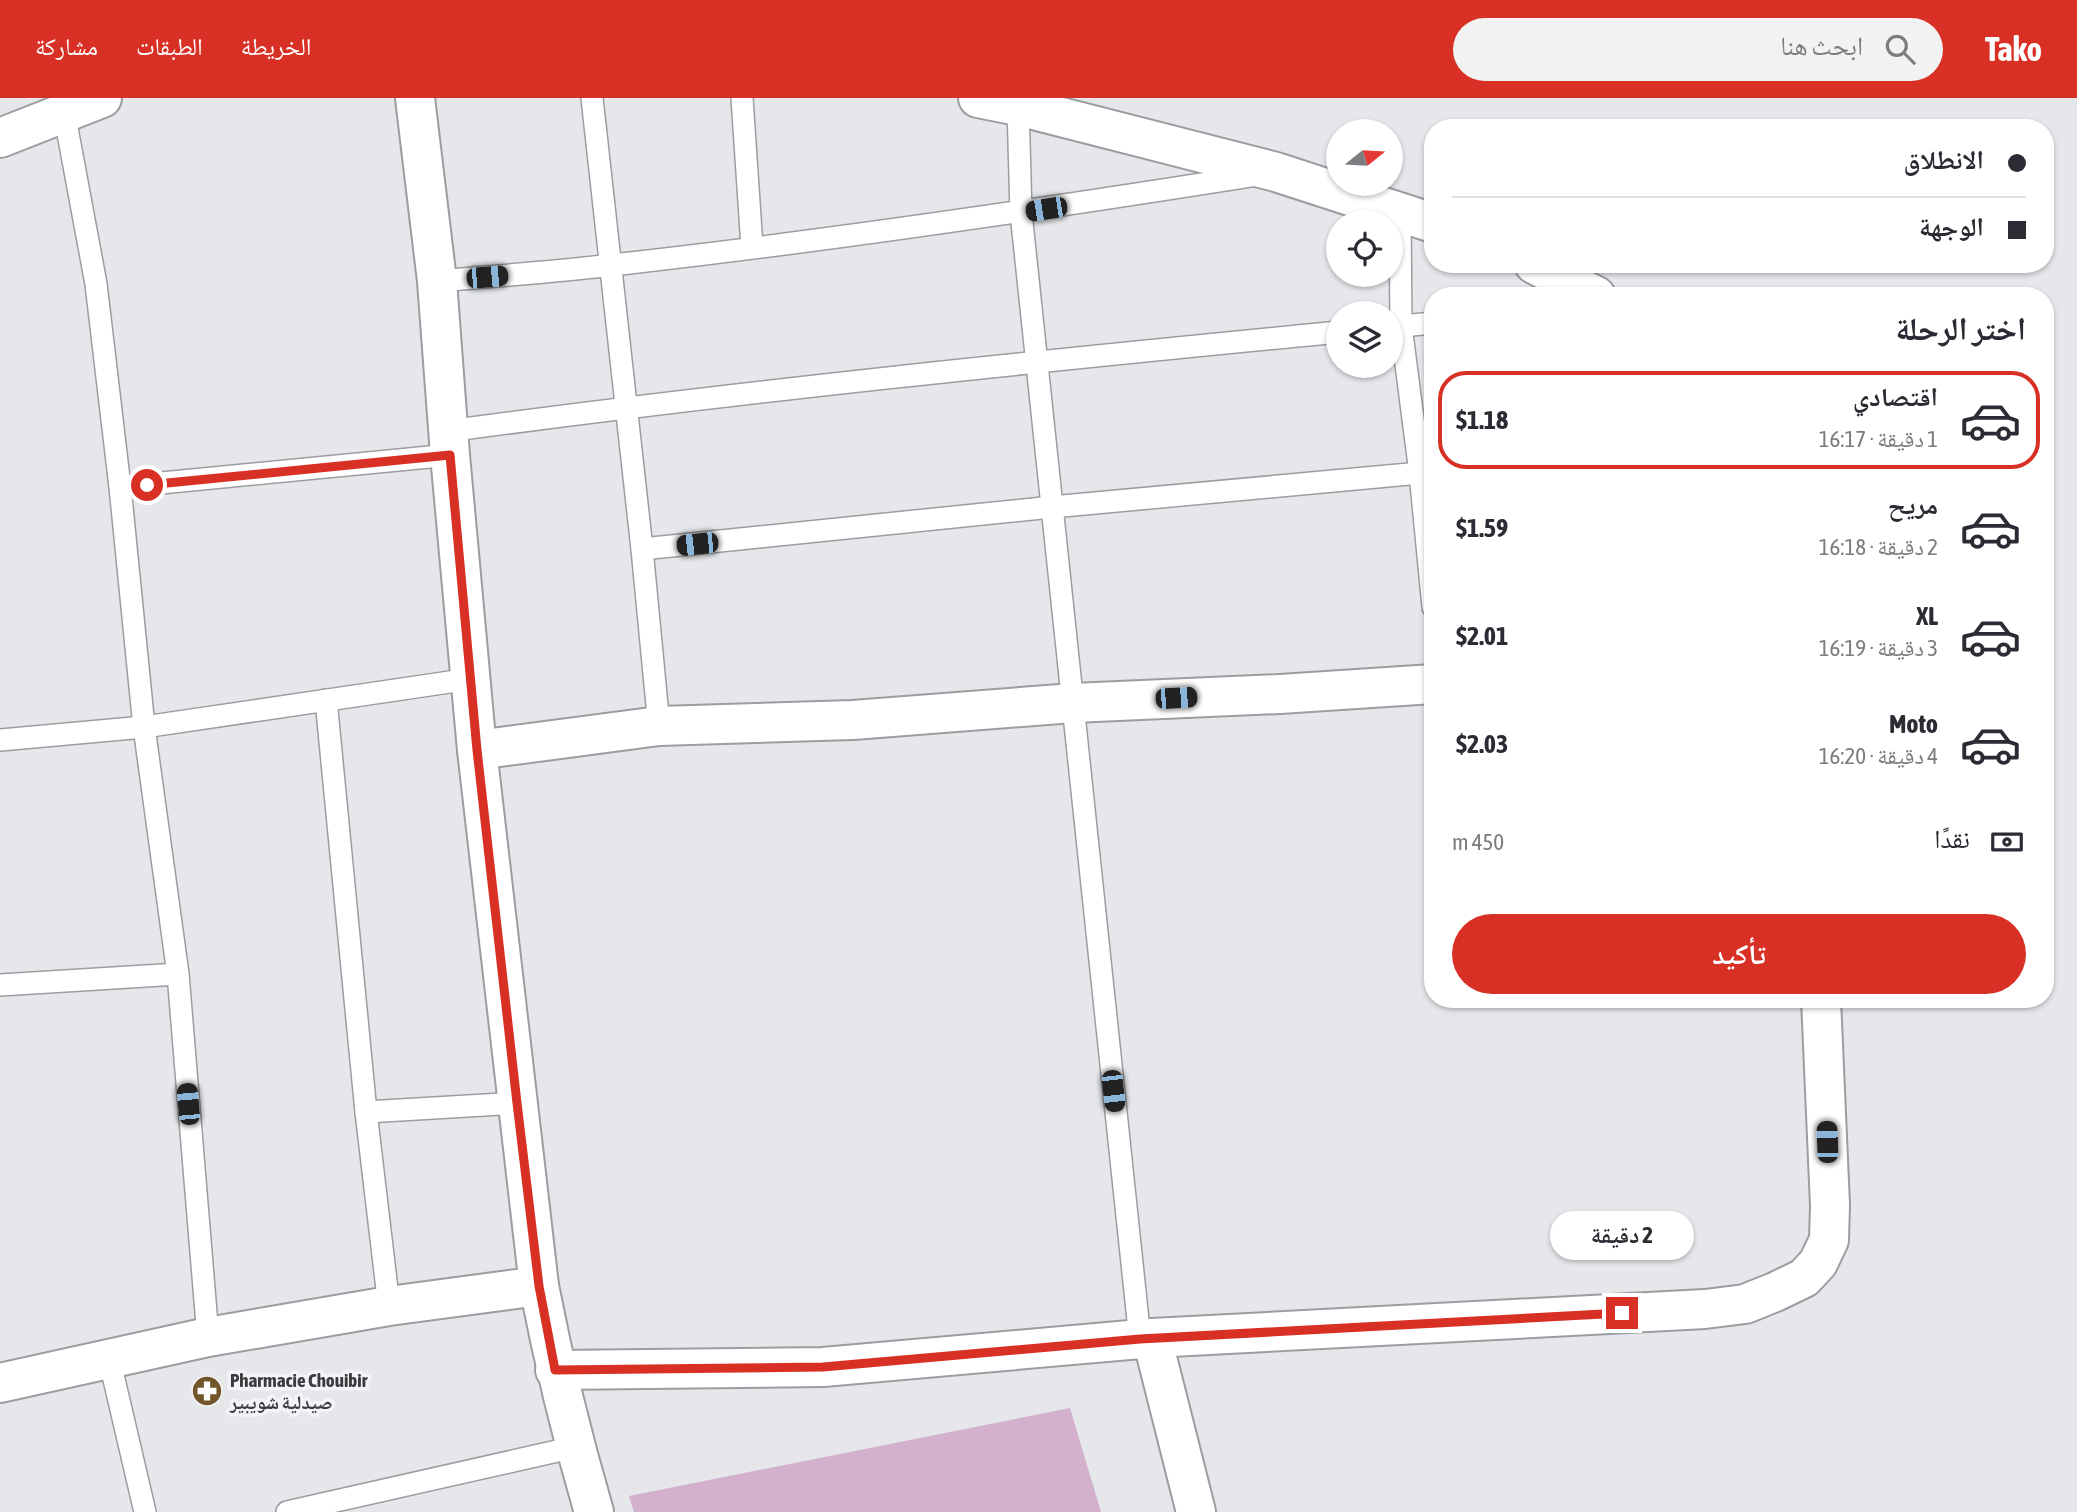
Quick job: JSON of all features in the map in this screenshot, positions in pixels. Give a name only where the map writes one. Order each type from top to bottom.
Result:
[{"type":"street","points":[[0,138],[102,98]]},
{"type":"street","points":[[415,98],[437,281],[477,750],[539,1286],[555,1370],[594,1512]]},
{"type":"street","points":[[978,98],[1276,173],[1417,217]]},
{"type":"street","points":[[1551,273],[1579,287]]},
{"type":"street","points":[[477,750],[659,726],[853,720],[1073,703],[1424,685]]},
{"type":"street","points":[[555,1370],[823,1367],[1146,1339],[1705,1309],[1745,1304],[1804,1278],[1818,1263],[1829,1240],[1830,1205],[1821,1008]]},
{"type":"street","points":[[0,1383],[208,1337],[389,1306],[539,1286]]},
{"type":"street","points":[[1146,1339],[1196,1512]]},
{"type":"lane","points":[[592,98],[659,726]]},
{"type":"lane","points":[[742,98],[752,247]]},
{"type":"lane","points":[[1018,106],[1021,213],[1073,703],[1146,1339]]},
{"type":"lane","points":[[64,112],[96,284],[144,727],[178,974],[208,1337]]},
{"type":"lane","points":[[437,281],[611,265],[1021,213],[1276,173]]},
{"type":"lane","points":[[1401,301],[1417,217]]},
{"type":"lane","points":[[1403,326],[1424,324]]},
{"type":"lane","points":[[120,487],[449,443],[626,407],[1037,361],[1326,333]]},
{"type":"lane","points":[[1403,370],[1424,514]]},
{"type":"lane","points":[[642,549],[1420,473]]},
{"type":"lane","points":[[0,740],[144,727],[470,679]]},
{"type":"lane","points":[[326,700],[366,1112],[389,1306]]},
{"type":"lane","points":[[0,985],[178,974]]},
{"type":"lane","points":[[366,1112],[517,1103]]},
{"type":"lane","points":[[109,1358],[145,1512]]},
{"type":"lane","points":[[287,1512],[327,1508],[575,1447]]},
{"type":"shaded area","points":[[1070,1408],[1101,1512],[634,1512],[629,1496]]},
{"type":"place","name":"Pharmacie Chouibir صيدلية شويبير","points":[[207,1391]]},
{"type":"route","points":[[147,485],[450,455],[477,750],[517,1103],[539,1286],[555,1370],[823,1367],[1140,1339],[1622,1313]]}]
